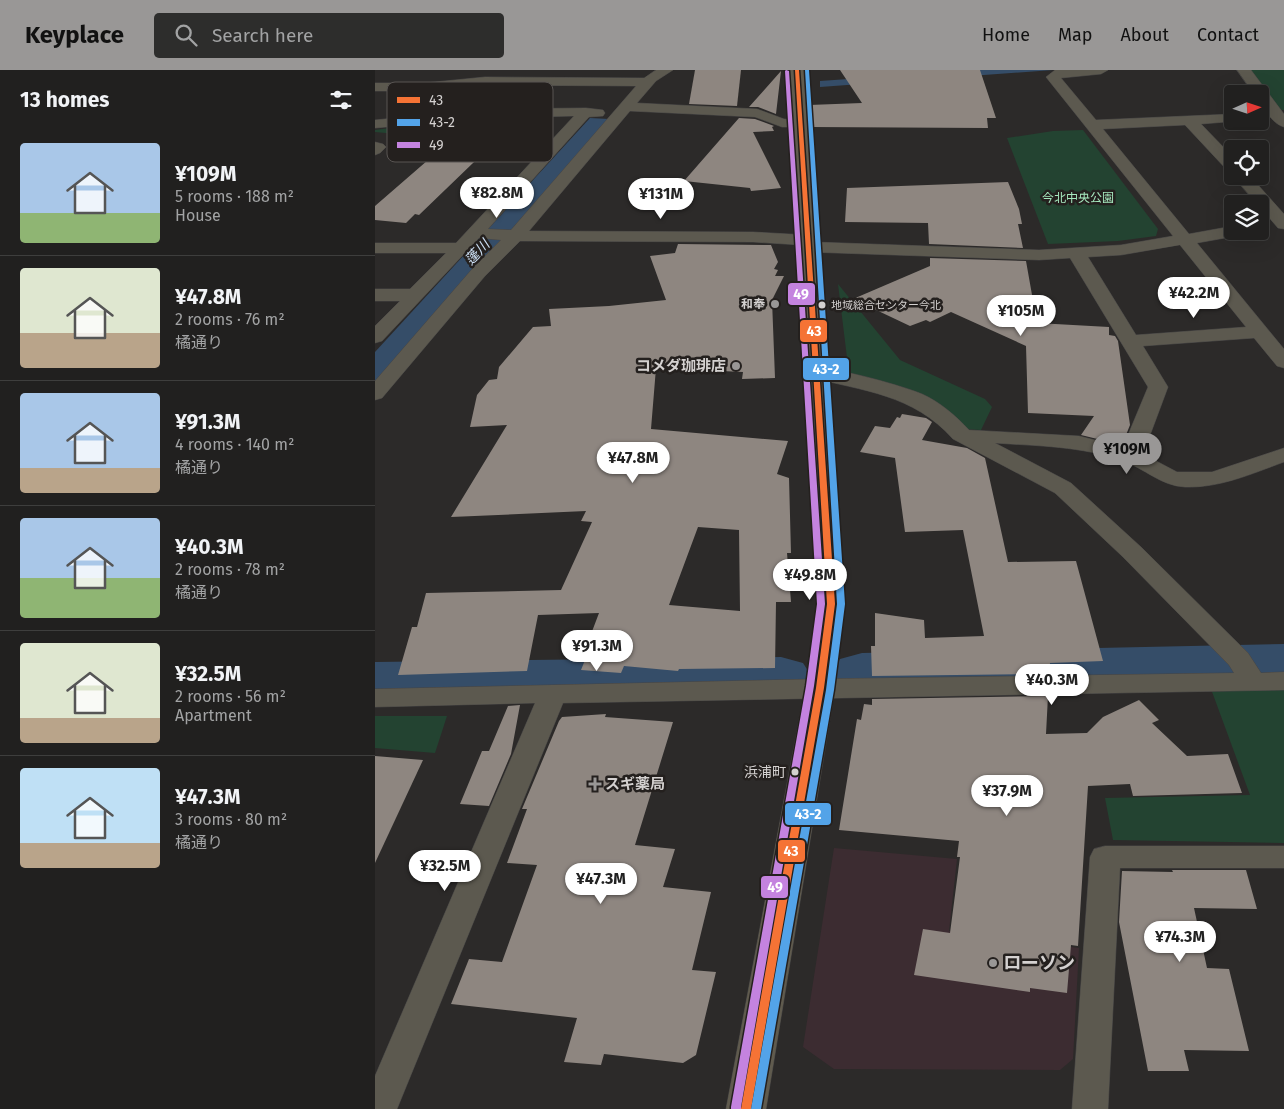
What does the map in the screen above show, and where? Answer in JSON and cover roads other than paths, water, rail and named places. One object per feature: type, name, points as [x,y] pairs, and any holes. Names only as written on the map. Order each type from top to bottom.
[{"type":"street","points":[[375,394],[479,272],[623,110],[643,82],[666,70]]},
{"type":"street","points":[[1101,70],[1059,73],[1053,77],[1284,362]]},
{"type":"street","points":[[1244,70],[1282,118]]},
{"type":"street","points":[[746,1109],[820,688],[831,604],[797,80]]},
{"type":"street","points":[[485,82],[643,82]]},
{"type":"street","points":[[553,110],[586,112],[623,110],[757,112],[782,122],[800,124]]},
{"type":"street","points":[[553,150],[586,112]]},
{"type":"street","points":[[1269,117],[1282,118]]},
{"type":"street","points":[[1093,125],[1224,119]]},
{"type":"street","points":[[1190,121],[1224,157]]},
{"type":"street","points":[[375,338],[461,248],[479,234],[542,162]]},
{"type":"street","points":[[1248,185],[1280,224]]},
{"type":"street","points":[[479,234],[512,236],[716,236],[808,243],[1039,255],[1121,250],[1224,233]]},
{"type":"street","points":[[375,248],[461,248]]},
{"type":"street","points":[[1076,253],[1132,341],[1158,387],[1131,456]]},
{"type":"street","points":[[375,295],[416,295]]},
{"type":"street","points":[[1132,341],[1258,332]]},
{"type":"street","points":[[816,373],[853,380],[916,399],[950,422],[961,434],[1063,488],[1132,552],[1247,672]]},
{"type":"street","points":[[961,434],[1079,443],[1131,456],[1170,477],[1183,480],[1214,479],[1284,456]]},
{"type":"street","points":[[375,698],[820,688],[1247,672],[1284,681]]},
{"type":"street","points":[[379,1109],[553,694]]},
{"type":"street","points":[[1090,1109],[1105,856],[1284,857]]},
{"type":"water","points":[[976,70],[1053,70],[820,87],[820,81]]},
{"type":"water","name":"蓬川","points":[[590,118],[609,119],[375,384],[375,352],[550,162],[553,162],[553,158]]},
{"type":"waterway","points":[[862,673],[1284,664]]},
{"type":"waterway","points":[[375,682],[781,677]]},
{"type":"place","name":"和奉","points":[[775,304]]},
{"type":"place","name":"地域総合センター今北","points":[[822,305]]},
{"type":"place","name":"コメダ珈琲店","points":[[736,366]]},
{"type":"place","name":"浜浦町","points":[[795,772]]},
{"type":"place","name":"スギ薬局","points":[[595,784]]},
{"type":"place","name":"ローソン","points":[[993,963]]},
{"type":"park label","name":"今北中央公園","points":[[1078,198]]}]
